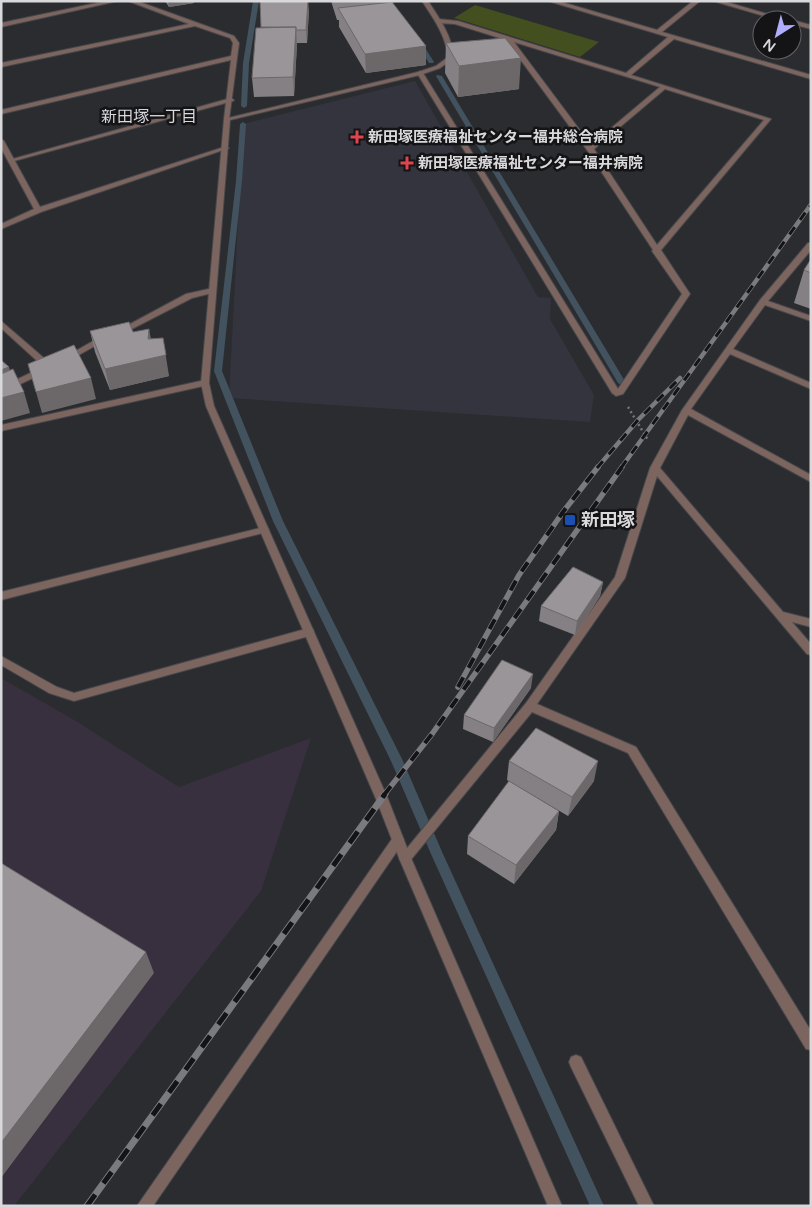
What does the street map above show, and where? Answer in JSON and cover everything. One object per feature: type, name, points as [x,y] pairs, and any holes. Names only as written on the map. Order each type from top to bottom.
[{"type":"street","points":[[1,25],[115,1]]},
{"type":"street","points":[[131,1],[232,37],[236,43],[231,100],[227,119],[205,382],[210,406],[382,799],[398,840],[409,854],[555,1206]]},
{"type":"street","points":[[227,119],[438,67],[451,58],[451,50],[438,21],[425,1]]},
{"type":"street","points":[[551,1],[811,77]]},
{"type":"street","points":[[657,33],[697,1]]},
{"type":"street","points":[[716,1],[752,11]]},
{"type":"street","points":[[438,21],[456,22],[768,119],[656,251]]},
{"type":"street","points":[[1,65],[196,24]]},
{"type":"street","points":[[627,75],[672,37]]},
{"type":"street","points":[[420,72],[616,393],[620,392],[686,294],[590,149],[509,39]]},
{"type":"street","points":[[1,112],[235,56]]},
{"type":"street","points":[[590,149],[664,87]]},
{"type":"street","points":[[12,160],[231,100]]},
{"type":"street","points":[[1,141],[38,210]]},
{"type":"street","points":[[1,227],[38,210],[226,148]]},
{"type":"street","points":[[409,854],[530,706],[620,578],[642,513],[654,468],[686,410],[763,302],[811,245]]},
{"type":"street","points":[[1,390],[189,296],[213,290]]},
{"type":"street","points":[[763,302],[811,319]]},
{"type":"street","points":[[1,323],[49,367]]},
{"type":"street","points":[[728,350],[811,386]]},
{"type":"street","points":[[1,428],[205,382]]},
{"type":"street","points":[[686,410],[811,479]]},
{"type":"street","points":[[654,468],[811,651]]},
{"type":"street","points":[[1,596],[264,530]]},
{"type":"street","points":[[781,614],[811,623]]},
{"type":"street","points":[[1,660],[53,690],[74,697],[309,632]]},
{"type":"street","points":[[530,706],[632,750],[811,1044]]},
{"type":"street","points":[[144,1206],[398,840]]},
{"type":"street","points":[[576,1062],[647,1206]]},
{"type":"path","points":[[620,392],[657,454],[654,468]]},
{"type":"shaded area","points":[[415,81],[538,297],[551,298],[550,319],[594,395],[590,422],[229,398],[243,124]]},
{"type":"shaded area","points":[[1,678],[76,721],[179,787],[311,738],[261,891],[14,1206],[1,1206]]},
{"type":"green space","points":[[475,5],[599,42],[580,57],[454,18]]},
{"type":"building","points":[[260,1],[308,1],[306,30],[296,30],[296,27],[261,27]]},
{"type":"building","points":[[392,2],[426,46],[365,54],[338,8]]},
{"type":"building","points":[[296,27],[293,77],[252,78],[256,28]]},
{"type":"building","points":[[505,38],[521,58],[459,66],[446,43]]},
{"type":"building","points":[[811,259],[811,273],[804,270]]},
{"type":"building","points":[[129,322],[133,332],[149,329],[148,339],[163,338],[166,355],[105,369],[90,331]]},
{"type":"building","points":[[74,345],[91,378],[36,392],[28,364]]},
{"type":"building","points":[[1,360],[9,367],[1,370]]},
{"type":"building","points":[[13,369],[24,392],[1,398],[1,374]]},
{"type":"building","points":[[573,567],[603,582],[577,621],[541,606]]},
{"type":"building","points":[[502,660],[533,674],[494,728],[464,715]]},
{"type":"building","points":[[536,728],[598,761],[572,797],[509,761]]},
{"type":"building","points":[[509,781],[559,811],[516,865],[468,836]]},
{"type":"building","points":[[1,863],[146,952],[1,1143]]},
{"type":"waterway","points":[[244,106],[246,63],[256,1]]},
{"type":"waterway","points":[[420,44],[431,62]]},
{"type":"waterway","points":[[439,76],[622,383]]},
{"type":"waterway","points":[[243,124],[239,181],[218,371],[278,521],[397,761],[437,854],[597,1206]]},
{"type":"railway","points":[[621,468],[810,206]]},
{"type":"railway","points":[[597,468],[638,420],[680,378]]},
{"type":"railway","points":[[458,687],[519,575],[563,512],[598,467]]},
{"type":"railway","points":[[384,795],[432,734],[622,467]]},
{"type":"railway","points":[[87,1206],[385,794]]},
{"type":"place","name":"新田塚医療福祉センター福井総合病院","points":[[357,137]]},
{"type":"place","name":"新田塚医療福祉センター福井病院","points":[[407,163]]},
{"type":"place","name":"新田塚","points":[[570,520]]},
{"type":"district","name":"新田塚一丁目","points":[[149,117]]}]
